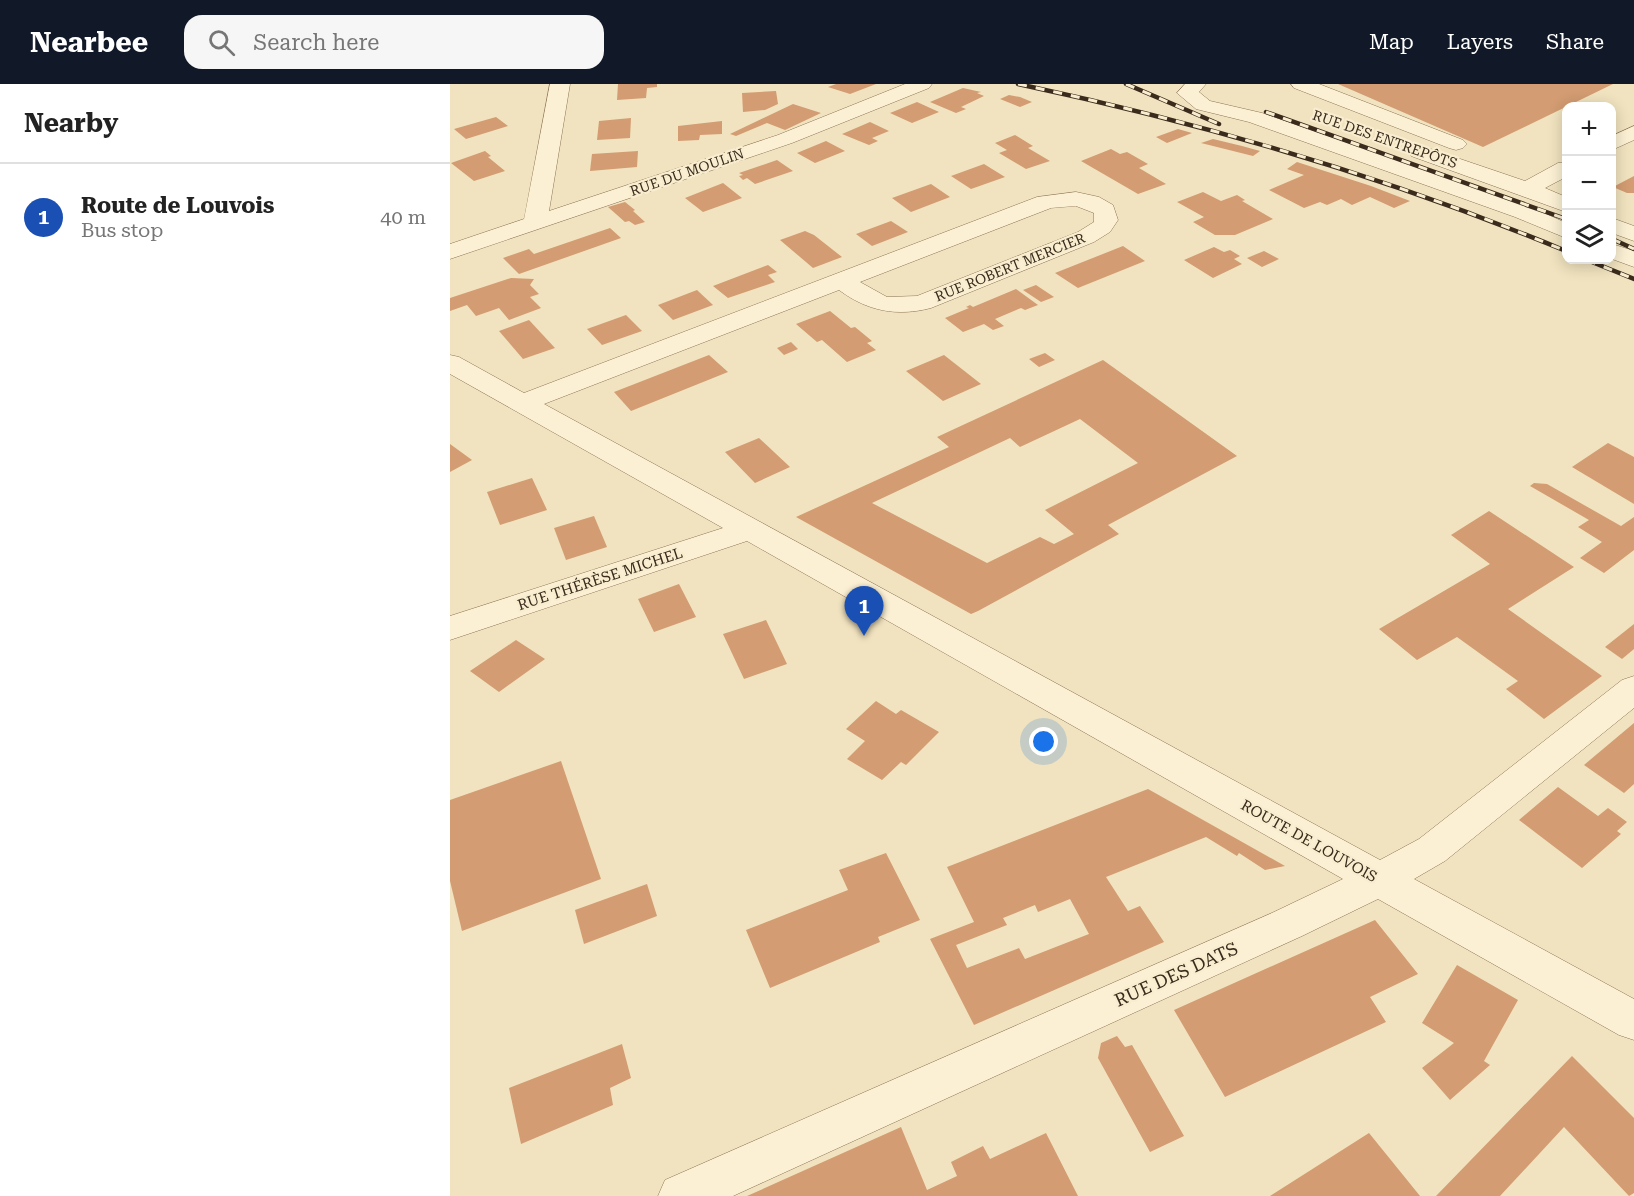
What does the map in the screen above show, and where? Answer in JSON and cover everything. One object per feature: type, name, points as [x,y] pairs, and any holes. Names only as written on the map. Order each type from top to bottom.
[{"type":"street","points":[[534,224],[560,84]]},
{"type":"street","name":"RUE DU MOULIN","points":[[450,252],[785,139],[921,84]]},
{"type":"street","points":[[1273,102],[1198,84],[1187,93],[1203,105],[1256,117],[1523,212],[1562,229]]},
{"type":"street","points":[[1301,84],[1557,173]]},
{"type":"street","points":[[1616,141],[1634,132]]},
{"type":"street","name":"RUE DES ENTREPÔTS","points":[[1395,143],[1527,189],[1562,204]]},
{"type":"street","points":[[1527,189],[1557,173]]},
{"type":"street","name":"RUE ROBERT MERCIER","points":[[522,403],[841,279],[1045,202],[1077,198],[1091,201],[1105,210],[1107,220],[1102,228],[1086,237],[922,303],[899,306],[882,305],[867,300],[841,279]]},
{"type":"street","points":[[1616,227],[1634,234]]},
{"type":"street","points":[[1616,252],[1634,260]]},
{"type":"street","name":"ROUTE DE LOUVOIS","points":[[450,363],[1634,1021]]},
{"type":"street","name":"RUE THÉRÈSE MICHEL","points":[[450,628],[749,530]]},
{"type":"street","name":"RUE DES DATS","points":[[681,1196],[1288,924],[1379,880],[1432,850],[1634,689]]},
{"type":"building","points":[[618,84],[657,84],[657,87],[647,88],[646,98],[617,100]]},
{"type":"building","points":[[836,84],[876,84],[850,94],[828,87]]},
{"type":"building","points":[[1338,84],[1613,84],[1576,102],[1562,102],[1562,109],[1483,147]]},
{"type":"building","points":[[963,88],[981,92],[977,93],[984,96],[961,107],[966,109],[956,113],[930,102]]},
{"type":"building","points":[[776,91],[778,104],[765,110],[743,112],[742,93]]},
{"type":"building","points":[[1009,95],[1032,102],[1020,107],[1000,99]]},
{"type":"building","points":[[917,102],[939,112],[912,123],[890,113]]},
{"type":"building","points":[[793,104],[821,113],[785,130],[767,123],[736,136],[730,134]]},
{"type":"building","points":[[496,117],[508,126],[466,139],[454,129]]},
{"type":"building","points":[[631,118],[630,138],[597,140],[599,121]]},
{"type":"building","points":[[722,121],[722,134],[700,135],[699,140],[678,141],[678,126]]},
{"type":"building","points":[[870,122],[889,131],[872,138],[878,141],[869,145],[842,134]]},
{"type":"building","points":[[1178,129],[1192,133],[1167,143],[1156,137]]},
{"type":"building","points":[[1015,135],[1033,146],[1028,148],[1050,161],[1026,169],[999,153],[1007,150],[995,143]]},
{"type":"building","points":[[1213,139],[1260,151],[1253,156],[1201,143]]},
{"type":"building","points":[[826,141],[845,151],[815,163],[797,153]]},
{"type":"building","points":[[1111,149],[1120,154],[1127,152],[1148,164],[1139,168],[1166,184],[1138,194],[1081,161]]},
{"type":"building","points":[[485,151],[491,156],[488,157],[505,171],[474,181],[451,163]]},
{"type":"building","points":[[638,151],[637,167],[590,171],[592,154]]},
{"type":"building","points":[[777,160],[793,171],[755,184],[739,176],[743,175],[739,173]]},
{"type":"building","points":[[1297,162],[1410,201],[1394,208],[1370,197],[1352,205],[1341,199],[1327,205],[1320,202],[1304,208],[1269,190],[1304,175],[1287,169]]},
{"type":"building","points":[[984,164],[1005,177],[971,189],[951,176]]},
{"type":"building","points":[[1634,176],[1634,193],[1627,193],[1616,188],[1616,185]]},
{"type":"building","points":[[723,183],[742,198],[703,212],[685,198]]},
{"type":"building","points":[[931,184],[950,197],[911,212],[892,198]]},
{"type":"building","points":[[1203,192],[1221,201],[1237,195],[1245,200],[1242,201],[1273,219],[1235,235],[1215,235],[1193,222],[1204,217],[1177,202]]},
{"type":"building","points":[[625,202],[645,222],[635,225],[629,221],[625,222],[608,207]]},
{"type":"building","points":[[891,221],[908,232],[872,246],[856,234]]},
{"type":"building","points":[[610,228],[621,238],[519,274],[503,258],[529,249],[534,254]]},
{"type":"building","points":[[805,231],[814,235],[842,257],[813,268],[780,240]]},
{"type":"building","points":[[1123,246],[1145,261],[1078,288],[1055,273]]},
{"type":"building","points":[[1214,247],[1224,252],[1230,250],[1240,256],[1234,259],[1242,264],[1213,278],[1184,260]]},
{"type":"building","points":[[1264,251],[1279,259],[1262,267],[1247,258]]},
{"type":"building","points":[[768,265],[777,272],[768,275],[775,282],[728,298],[713,286]]},
{"type":"building","points":[[511,278],[534,279],[530,285],[539,294],[530,297],[541,308],[509,320],[499,308],[476,316],[467,305],[450,311],[450,298]]},
{"type":"building","points":[[1036,285],[1054,297],[1041,302],[1023,290]]},
{"type":"building","points":[[1016,289],[1038,305],[1025,310],[1021,308],[995,319],[1004,326],[993,330],[984,324],[963,332],[945,318],[969,308],[966,307],[970,305],[973,307]]},
{"type":"building","points":[[697,290],[713,305],[673,320],[658,305]]},
{"type":"building","points":[[830,311],[872,341],[867,343],[876,350],[847,362],[822,340],[817,342],[796,324]]},
{"type":"building","points":[[626,315],[642,331],[602,345],[587,329]]},
{"type":"building","points":[[529,320],[555,348],[523,359],[499,331]]},
{"type":"building","points":[[791,342],[798,349],[784,355],[777,348]]},
{"type":"building","points":[[1045,353],[1055,360],[1039,367],[1029,359]]},
{"type":"building","points":[[709,355],[728,372],[631,411],[614,392]]},
{"type":"building","points":[[944,355],[981,384],[943,401],[906,371]]},
{"type":"building","points":[[1103,360],[1237,456],[1108,525],[1119,534],[971,614],[796,517],[949,447],[937,437]],"holes":[[[1080,419],[1138,463],[1045,510],[1074,534],[1054,544],[1040,537],[987,563],[872,503],[1010,438],[1020,447]]]},
{"type":"building","points":[[759,438],[790,467],[755,483],[725,452]]},
{"type":"building","points":[[1608,443],[1634,457],[1634,504],[1572,467]]},
{"type":"building","points":[[450,444],[472,460],[450,472]]},
{"type":"building","points":[[532,478],[547,510],[500,525],[487,492]]},
{"type":"building","points":[[1534,483],[1547,484],[1621,526],[1634,517],[1634,550],[1604,573],[1580,558],[1602,542],[1578,527],[1589,520],[1530,486]]},
{"type":"building","points":[[1489,511],[1574,567],[1508,609],[1602,676],[1544,719],[1506,689],[1518,681],[1457,637],[1417,660],[1379,629],[1490,564],[1451,535]]},
{"type":"building","points":[[594,516],[607,547],[566,560],[554,528]]},
{"type":"building","points":[[679,584],[696,617],[654,632],[638,599]]},
{"type":"building","points":[[766,620],[787,664],[744,679],[723,634]]},
{"type":"building","points":[[1634,624],[1634,649],[1622,659],[1605,647]]},
{"type":"building","points":[[516,640],[545,659],[499,692],[470,671]]},
{"type":"building","points":[[876,701],[896,714],[901,710],[939,732],[906,765],[901,762],[882,780],[847,759],[865,741],[846,729]]},
{"type":"building","points":[[1634,723],[1634,784],[1624,793],[1584,765]]},
{"type":"building","points":[[561,761],[601,879],[462,931],[450,881],[450,800]]},
{"type":"building","points":[[1558,787],[1598,816],[1608,808],[1627,822],[1617,831],[1621,834],[1582,868],[1519,820]]},
{"type":"building","points":[[1148,789],[1285,866],[1265,870],[1239,853],[1237,856],[1206,837],[1106,877],[1128,911],[1140,906],[1164,942],[974,1025],[930,939],[974,922],[947,867]],"holes":[[[1070,899],[1089,934],[1025,959],[1019,948],[967,968],[956,945],[1007,925],[1003,918],[1035,905],[1038,912]]]},
{"type":"building","points":[[886,853],[920,920],[878,937],[880,942],[770,988],[746,930],[848,890],[839,870]]},
{"type":"building","points":[[647,884],[657,916],[584,944],[575,910]]},
{"type":"building","points":[[1375,920],[1418,974],[1370,997],[1386,1022],[1225,1097],[1174,1010]]},
{"type":"building","points":[[1457,965],[1518,1000],[1484,1061],[1490,1065],[1450,1100],[1422,1068],[1454,1043],[1422,1023]]},
{"type":"building","points":[[1117,1036],[1125,1047],[1132,1045],[1184,1136],[1150,1152],[1098,1058],[1101,1043]]},
{"type":"building","points":[[622,1044],[631,1078],[610,1088],[613,1105],[521,1144],[509,1088]]},
{"type":"building","points":[[1572,1056],[1634,1118],[1634,1193],[1629,1196],[1564,1127],[1500,1196],[1436,1196]]},
{"type":"building","points":[[901,1127],[927,1190],[957,1176],[951,1162],[983,1146],[990,1159],[1046,1133],[1078,1196],[747,1196]]},
{"type":"building","points":[[1369,1133],[1420,1196],[1270,1196]]},
{"type":"railway","points":[[1018,84],[1159,117],[1296,155],[1432,199],[1562,249]]},
{"type":"railway","points":[[1126,84],[1219,124]]},
{"type":"railway","points":[[1266,112],[1562,218]]},
{"type":"railway","points":[[1616,241],[1634,249]]},
{"type":"railway","points":[[1597,264],[1634,279]]},
{"type":"place","name":"Route de Louvois","points":[[864,636]]}]
